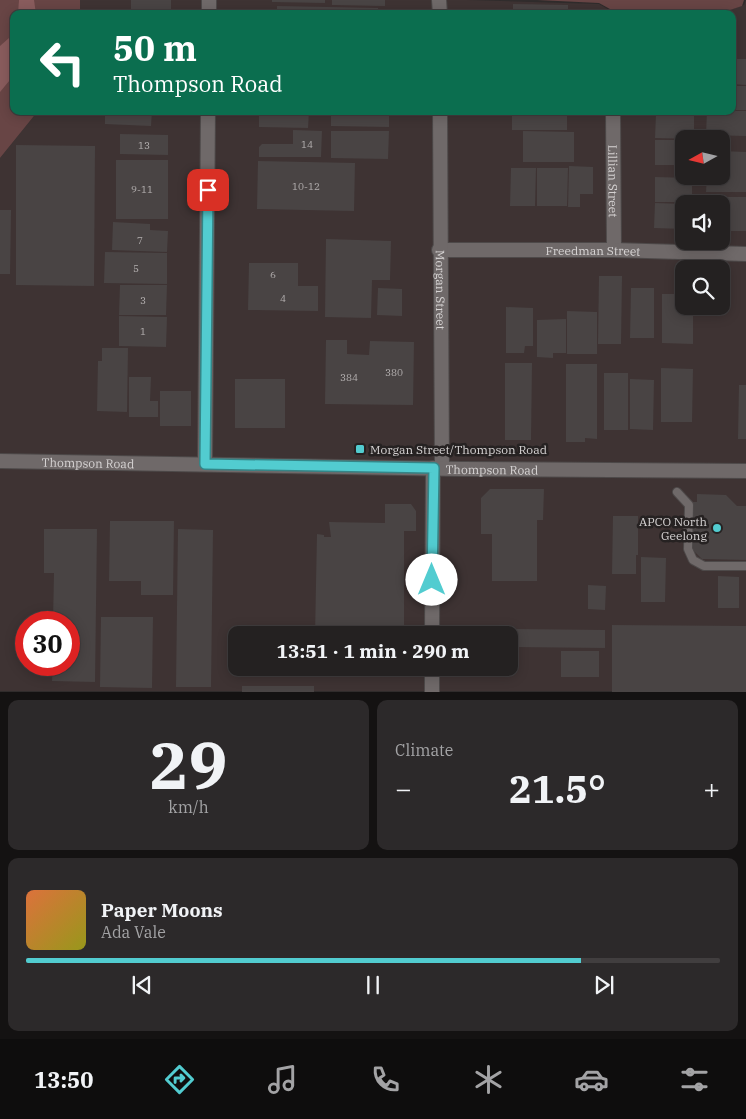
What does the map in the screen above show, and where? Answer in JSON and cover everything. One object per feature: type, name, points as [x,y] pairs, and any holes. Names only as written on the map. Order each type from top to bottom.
[{"type":"main road","points":[[205,464],[208,115]]},
{"type":"main road","name":"Morgan Street","points":[[432,626],[438,468],[440,115]]},
{"type":"main road","name":"Lillian Street","points":[[613,115],[614,250]]},
{"type":"main road","name":"Freedman Street","points":[[440,250],[614,250],[746,254]]},
{"type":"main road","name":"Thompson Road","points":[[0,461],[746,471]]},
{"type":"main road","points":[[432,676],[432,692]]},
{"type":"lane","points":[[677,492],[689,505],[688,549],[693,560],[704,566],[746,566]]},
{"type":"shaded area","points":[[0,0],[80,0],[80,10],[10,10],[10,115],[35,115],[0,158]]},
{"type":"shaded area","points":[[19,0],[34,0],[35,10],[18,10]]},
{"type":"shaded area","points":[[80,0],[467,0],[599,4],[609,10],[80,10]]},
{"type":"shaded area","points":[[537,0],[744,0],[742,6],[730,10],[612,10],[599,3]]},
{"type":"shaded area","points":[[746,0],[746,691],[0,691],[0,158],[35,115],[736,115],[736,10],[729,10],[744,5]]},
{"type":"shaded area","points":[[10,36],[10,80],[0,92],[0,46]]},
{"type":"building","points":[[131,0],[171,0],[171,10],[131,10]]},
{"type":"building","points":[[272,0],[325,0],[325,3],[272,2]]},
{"type":"building","points":[[332,0],[385,0],[385,6],[332,5]]},
{"type":"building","points":[[513,4],[568,5],[568,10],[513,10]]},
{"type":"building","points":[[277,6],[378,8],[378,10],[277,10]]},
{"type":"building","points":[[736,59],[746,59],[746,85],[736,84]]},
{"type":"building","points":[[736,86],[746,86],[746,110],[736,110]]},
{"type":"building","points":[[736,111],[746,111],[746,136],[730,136],[730,130],[706,130],[707,115],[736,115]]},
{"type":"building","points":[[105,115],[152,115],[151,126],[105,124]]},
{"type":"building","points":[[259,115],[309,115],[308,128],[259,127]]},
{"type":"building","points":[[331,115],[389,115],[389,127],[331,126]]},
{"type":"building","points":[[512,115],[567,115],[567,130],[512,130]]},
{"type":"building","points":[[656,115],[694,115],[694,130],[675,130],[675,139],[655,138]]},
{"type":"building","points":[[293,130],[322,131],[321,157],[259,157],[259,147],[262,144],[293,144]]},
{"type":"building","points":[[331,131],[389,131],[388,159],[331,158]]},
{"type":"building","points":[[523,131],[574,132],[574,162],[523,162]]},
{"type":"building","points":[[120,134],[168,135],[168,155],[120,154]]},
{"type":"building","points":[[655,140],[675,140],[675,165],[655,165]]},
{"type":"building","points":[[16,145],[95,146],[94,286],[16,285]]},
{"type":"building","points":[[730,151],[746,152],[746,192],[706,192],[706,185],[730,185]]},
{"type":"building","points":[[116,160],[168,160],[168,219],[116,219]]},
{"type":"building","points":[[258,161],[355,163],[354,211],[257,209]]},
{"type":"building","points":[[569,166],[593,167],[593,194],[580,194],[580,207],[568,207]]},
{"type":"building","points":[[511,168],[536,168],[535,206],[510,206]]},
{"type":"building","points":[[537,168],[568,168],[567,206],[537,206]]},
{"type":"building","points":[[655,177],[675,178],[675,185],[692,185],[692,195],[675,195],[675,202],[655,202]]},
{"type":"building","points":[[730,197],[746,197],[746,231],[730,231]]},
{"type":"building","points":[[655,203],[675,204],[675,229],[654,228]]},
{"type":"building","points":[[0,210],[11,210],[10,274],[0,274]]},
{"type":"building","points":[[113,222],[150,224],[150,230],[168,231],[167,252],[112,250]]},
{"type":"building","points":[[326,239],[391,241],[390,280],[372,280],[371,318],[325,317]]},
{"type":"building","points":[[105,252],[167,253],[167,284],[104,283]]},
{"type":"building","points":[[249,263],[298,263],[298,286],[318,286],[318,311],[248,310]]},
{"type":"building","points":[[599,276],[622,276],[621,344],[598,344]]},
{"type":"building","points":[[120,285],[167,285],[166,315],[119,315]]},
{"type":"building","points":[[378,288],[402,289],[402,316],[377,315]]},
{"type":"building","points":[[631,288],[654,288],[654,338],[630,338]]},
{"type":"building","points":[[662,294],[675,294],[675,315],[693,315],[693,344],[662,343]]},
{"type":"building","points":[[506,307],[533,308],[533,346],[525,346],[524,353],[506,353]]},
{"type":"building","points":[[567,311],[597,312],[597,354],[567,354]]},
{"type":"building","points":[[119,316],[167,317],[166,347],[119,346]]},
{"type":"building","points":[[566,319],[566,353],[553,353],[553,358],[537,357],[537,320]]},
{"type":"building","points":[[326,340],[347,340],[347,354],[369,355],[370,341],[414,342],[413,405],[325,404]]},
{"type":"building","points":[[102,348],[128,348],[127,412],[97,411],[98,361],[102,361]]},
{"type":"building","points":[[505,363],[532,363],[531,440],[505,440]]},
{"type":"building","points":[[566,364],[597,364],[597,439],[585,438],[585,442],[566,442]]},
{"type":"building","points":[[661,368],[693,369],[692,422],[661,422]]},
{"type":"building","points":[[604,373],[628,373],[628,430],[604,430]]},
{"type":"building","points":[[129,377],[151,377],[150,401],[158,401],[158,417],[129,417]]},
{"type":"building","points":[[235,379],[285,379],[285,428],[235,428]]},
{"type":"building","points":[[630,379],[654,380],[653,430],[630,429]]},
{"type":"building","points":[[739,385],[746,385],[746,439],[738,439]]},
{"type":"building","points":[[160,391],[191,391],[191,426],[160,426]]},
{"type":"building","points":[[490,489],[544,489],[543,520],[537,520],[537,581],[492,581],[492,534],[481,534],[481,498]]},
{"type":"building","name":"APCO North Geelong","points":[[697,494],[726,495],[737,506],[746,506],[746,560],[702,559],[692,549],[693,502],[697,502]]},
{"type":"building","points":[[385,504],[411,504],[416,511],[416,531],[404,531],[404,626],[315,626],[317,534],[331,537],[329,522],[385,523]]},
{"type":"building","points":[[613,516],[638,516],[636,574],[612,574]]},
{"type":"building","points":[[110,521],[174,521],[173,595],[141,595],[141,581],[109,581]]},
{"type":"building","points":[[44,529],[97,529],[95,682],[52,681],[52,676],[80,676],[80,611],[53,611],[54,573],[44,573]]},
{"type":"building","points":[[178,529],[213,530],[211,687],[176,687]]},
{"type":"building","points":[[641,557],[666,558],[665,602],[641,602]]},
{"type":"building","points":[[718,576],[739,577],[739,608],[718,608]]},
{"type":"building","points":[[588,585],[606,586],[605,610],[588,609]]},
{"type":"building","points":[[101,617],[153,617],[152,688],[100,687]]},
{"type":"building","points":[[612,625],[746,626],[746,692],[612,692]]},
{"type":"building","points":[[518,629],[605,630],[605,648],[518,647]]},
{"type":"building","points":[[561,651],[599,651],[599,677],[561,677]]},
{"type":"building","points":[[242,686],[314,686],[314,692],[242,692]]},
{"type":"place","name":"Morgan Street/Thompson Road","points":[[360,449]]},
{"type":"place","name":"APCO North Geelong","points":[[717,528]]},
{"type":"route","points":[[208,190],[205,464],[434,468],[432,580]]}]
